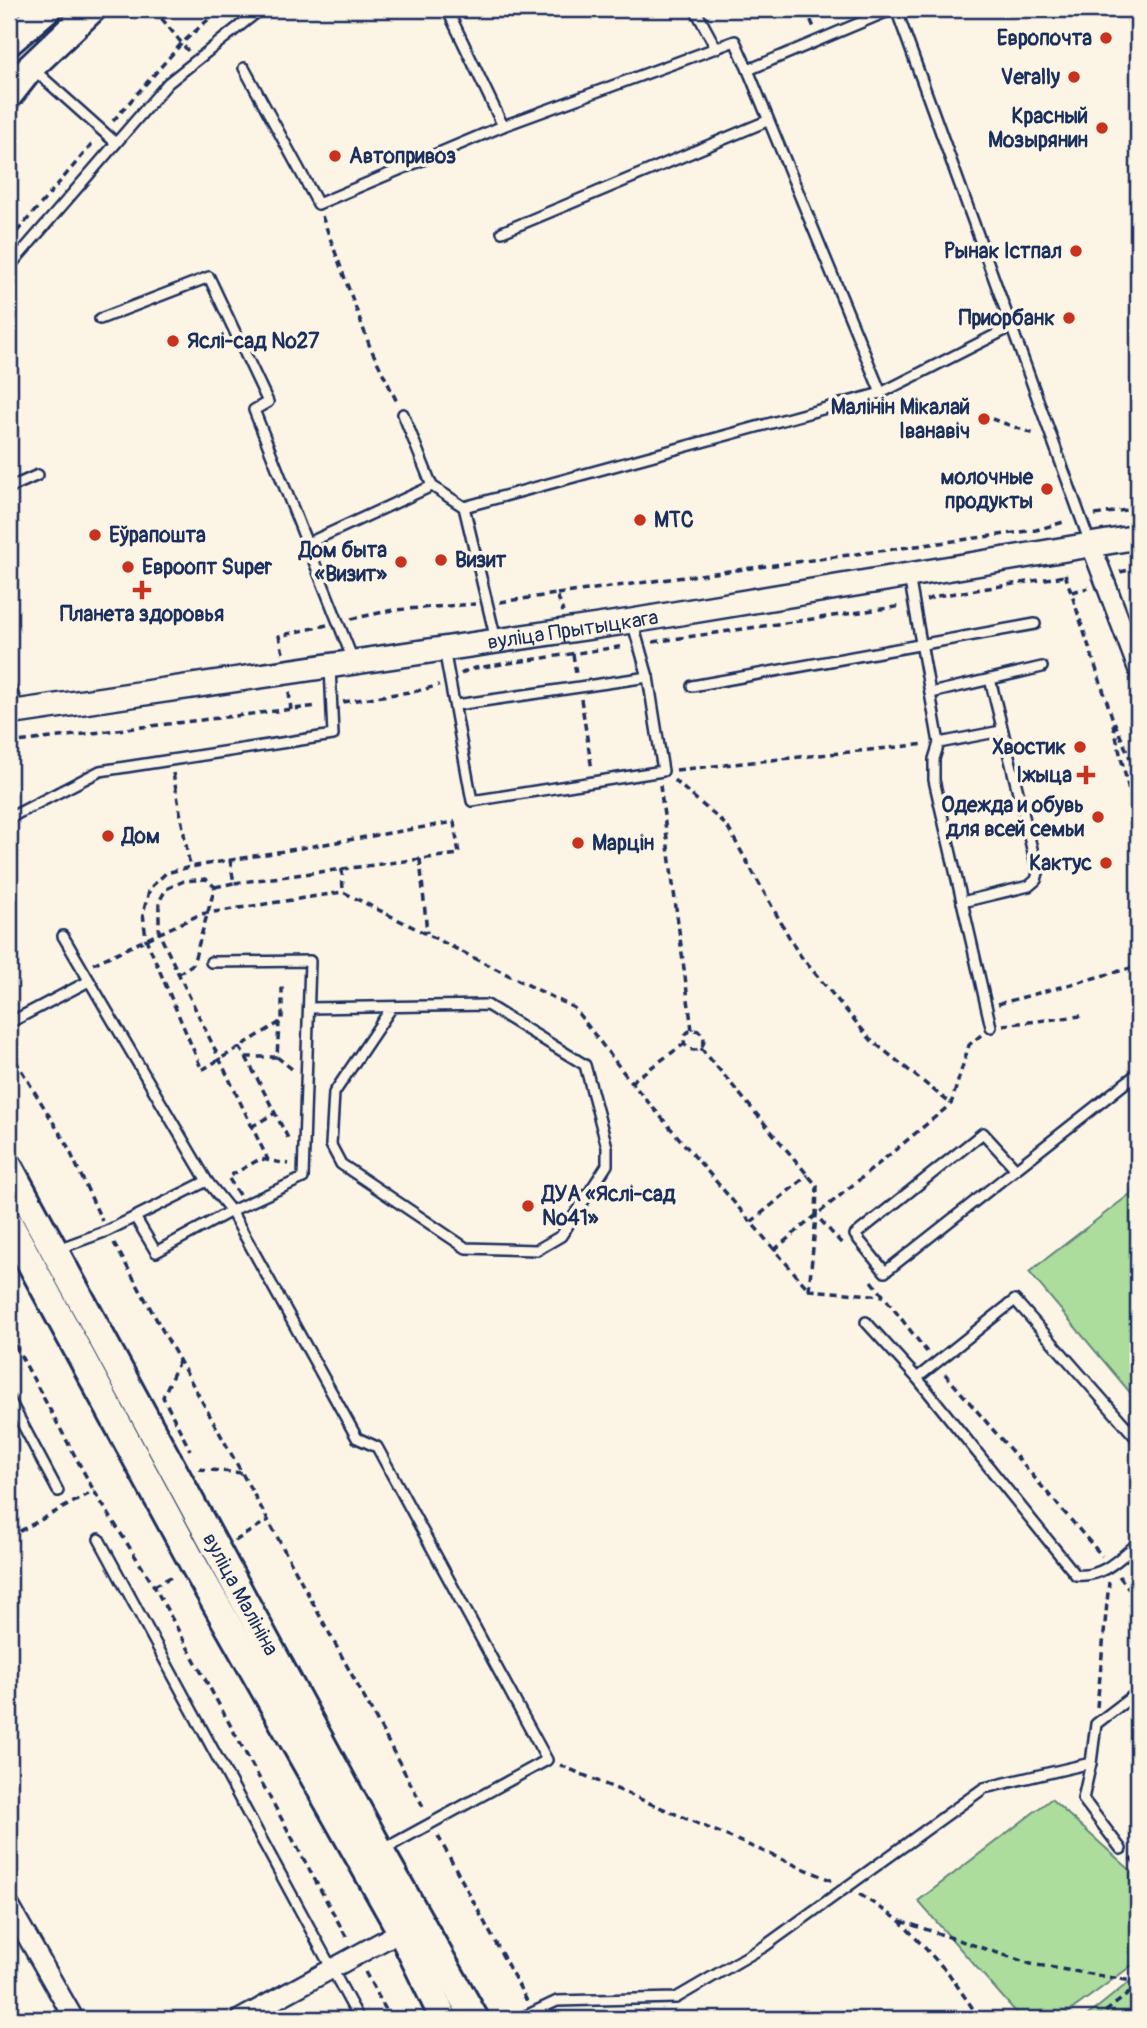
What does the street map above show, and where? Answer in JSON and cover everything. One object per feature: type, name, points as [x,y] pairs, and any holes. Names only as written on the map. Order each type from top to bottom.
[{"type":"main road","points":[[9,42],[47,9]]},
{"type":"main road","points":[[9,95],[31,67],[92,9]]},
{"type":"main road","name":"вуліца Малініна","points":[[9,1167],[380,1851],[475,2019]]},
{"type":"main road","name":"вуліца Малініна","points":[[9,1223],[194,1565],[401,1931],[444,2019]]},
{"type":"street","name":"вуліца Прытыцкага","points":[[14,713],[632,621],[1138,537]]},
{"type":"street","points":[[1091,545],[1138,667]]},
{"type":"street","points":[[9,1905],[74,2019]]},
{"type":"street","points":[[240,2019],[401,1931]]},
{"type":"lane","points":[[9,267],[168,83],[261,9]]},
{"type":"lane","points":[[447,9],[503,126]]},
{"type":"lane","points":[[695,9],[716,48]]},
{"type":"lane","points":[[748,70],[894,9],[1091,545]]},
{"type":"lane","points":[[244,68],[318,204],[503,126],[735,41],[881,393]]},
{"type":"lane","points":[[31,67],[116,143]]},
{"type":"lane","points":[[502,232],[767,121]]},
{"type":"lane","points":[[100,319],[209,277],[268,402],[254,410],[354,661]]},
{"type":"lane","points":[[464,508],[881,393],[1010,327]]},
{"type":"lane","points":[[403,414],[432,486],[464,508],[496,640]]},
{"type":"lane","points":[[9,488],[38,475]]},
{"type":"lane","points":[[308,543],[432,486]]},
{"type":"lane","points":[[909,576],[939,743],[934,759],[934,780],[991,1027]]},
{"type":"lane","points":[[444,648],[472,801],[661,772],[648,677],[632,621]]},
{"type":"lane","points":[[692,687],[1035,624]]},
{"type":"lane","points":[[9,818],[100,771],[333,735],[329,665]]},
{"type":"lane","points":[[931,693],[1042,667]]},
{"type":"lane","points":[[456,705],[648,677]]},
{"type":"lane","points":[[962,902],[1029,886],[1036,880],[1038,873],[990,679]]},
{"type":"lane","points":[[9,685],[14,713]]},
{"type":"lane","points":[[939,743],[1002,731]]},
{"type":"lane","points":[[63,936],[207,1181],[231,1212],[357,1438],[377,1447],[547,1760],[380,1851]]},
{"type":"lane","points":[[135,1217],[156,1252],[303,1178],[310,961],[211,962]]},
{"type":"lane","points":[[9,1023],[89,981]]},
{"type":"lane","points":[[309,1008],[487,1005],[584,1065],[607,1147],[607,1165],[561,1236],[537,1250],[466,1248],[341,1164],[331,1145],[334,1093],[392,1007]]},
{"type":"lane","points":[[1016,1169],[983,1133],[855,1235],[885,1272],[1016,1169],[1138,1073]]},
{"type":"lane","points":[[54,1251],[107,1231],[207,1181]]},
{"type":"lane","points":[[917,1378],[1015,1300],[1138,1440]]},
{"type":"lane","points":[[866,1322],[917,1378],[1076,1575],[1089,1577],[1111,1566],[1138,1543]]},
{"type":"lane","points":[[9,1399],[13,1419],[58,1491]]},
{"type":"lane","points":[[99,1539],[359,2019]]},
{"type":"lane","points":[[1121,1849],[1083,1799],[1096,1724],[1138,1692]]},
{"type":"lane","points":[[519,2019],[557,2001],[676,1998],[765,1946],[984,1788],[1091,1763]]},
{"type":"path","points":[[154,9],[196,60]]},
{"type":"path","points":[[806,9],[819,41]]},
{"type":"path","points":[[1123,9],[1138,41]]},
{"type":"path","points":[[318,204],[370,347],[403,414]]},
{"type":"path","points":[[992,419],[1052,440]]},
{"type":"path","points":[[557,594],[1036,530],[1081,517],[1138,508]]},
{"type":"path","points":[[1052,524],[1065,576],[1112,717],[1138,828]]},
{"type":"path","points":[[9,743],[422,690],[451,681],[469,669],[915,604],[937,596],[1065,576]]},
{"type":"path","points":[[573,653],[594,783]]},
{"type":"path","points":[[1112,717],[1138,776]]},
{"type":"path","points":[[661,772],[939,743]]},
{"type":"path","points":[[170,761],[190,867]]},
{"type":"path","points":[[661,772],[692,1030]]},
{"type":"path","points":[[661,772],[727,826],[798,953],[871,1040],[951,1104]]},
{"type":"path","points":[[215,887],[459,854],[454,822],[190,867],[166,873],[150,888],[143,913],[146,939],[202,1070],[282,1021],[282,987]]},
{"type":"path","points":[[419,859],[427,933]]},
{"type":"path","points":[[230,860],[234,883]]},
{"type":"path","points":[[342,869],[343,891]]},
{"type":"path","points":[[215,887],[206,879],[184,881],[166,889],[159,902],[159,933],[268,1160]]},
{"type":"path","points":[[178,974],[192,964],[215,887]]},
{"type":"path","points":[[82,969],[207,913],[343,891],[574,1008],[631,1082],[809,1290],[884,1296]]},
{"type":"path","points":[[986,1007],[1138,966]]},
{"type":"path","points":[[991,1027],[1081,1017]]},
{"type":"path","points":[[277,1057],[279,1023]]},
{"type":"path","points":[[631,1082],[684,1044],[685,1036],[692,1030],[699,1031],[703,1036],[701,1048]]},
{"type":"path","points":[[684,1044],[691,1050],[701,1048]]},
{"type":"path","points":[[774,1250],[951,1104],[969,1045]]},
{"type":"path","points":[[239,1047],[293,1148],[293,1134]]},
{"type":"path","points":[[701,1048],[817,1186],[809,1290]]},
{"type":"path","points":[[9,1050],[67,1145],[107,1231],[242,1473],[533,2012]]},
{"type":"path","points":[[246,1056],[277,1057],[292,1068],[292,1081]]},
{"type":"path","points":[[251,1126],[275,1114]]},
{"type":"path","points":[[286,1173],[293,1156]]},
{"type":"path","points":[[242,1199],[228,1177],[260,1159],[289,1164]]},
{"type":"path","points":[[751,1222],[808,1175]]},
{"type":"path","points":[[816,1215],[845,1248]]},
{"type":"path","points":[[869,1277],[934,1362],[1138,1600]]},
{"type":"path","points":[[9,1334],[94,1491],[154,1586],[391,2019]]},
{"type":"path","points":[[180,1361],[163,1397],[185,1437],[198,1469],[242,1473]]},
{"type":"path","points":[[9,1537],[94,1491]]},
{"type":"path","points":[[1096,1724],[1111,1566]]},
{"type":"path","points":[[547,1760],[849,1887],[899,1920],[949,1974],[979,2019]]},
{"type":"path","points":[[899,1920],[1031,1964],[1138,1984]]},
{"type":"path","points":[[1096,2019],[1138,1984]]},
{"type":"green space","points":[[1138,1188],[1138,1402],[1029,1272]]},
{"type":"green space","points":[[1051,1799],[1138,1877],[1138,1961],[1059,2019],[1022,2019],[918,1901]]},
{"type":"green space","points":[[1138,1975],[1138,2019],[1083,2019]]},
{"type":"place","name":"Европочта","points":[[1106,38]]},
{"type":"place","name":"Verally","points":[[1074,77]]},
{"type":"place","name":"Красный Мозырянин","points":[[1102,128]]},
{"type":"place","name":"Автопривоз","points":[[335,156]]},
{"type":"place","name":"Рынак Істпал","points":[[1076,251]]},
{"type":"place","name":"Приорбанк","points":[[1069,318]]},
{"type":"place","name":"Яслі-сад №27","points":[[173,341]]},
{"type":"place","name":"Малінін Мікалай Іванавіч","points":[[984,419]]},
{"type":"place","name":"молочные продукты","points":[[1047,489]]},
{"type":"place","name":"МТС","points":[[640,520]]},
{"type":"place","name":"Еўрапошта","points":[[95,535]]},
{"type":"place","name":"Визит","points":[[441,560]]},
{"type":"place","name":"Дом быта «Визит»","points":[[401,562]]},
{"type":"place","name":"Евроопт Super","points":[[128,567]]},
{"type":"place","name":"Планета здоровья","points":[[142,590]]},
{"type":"place","name":"Хвостик","points":[[1080,747]]},
{"type":"place","name":"Іжыца","points":[[1086,775]]},
{"type":"place","name":"Одежда и обувь для всей семьи","points":[[1098,817]]},
{"type":"place","name":"Дом","points":[[108,836]]},
{"type":"place","name":"Марцін","points":[[578,843]]},
{"type":"place","name":"Кактус","points":[[1106,863]]},
{"type":"place","name":"ДУА «Яслі-сад №41»","points":[[528,1206]]}]
